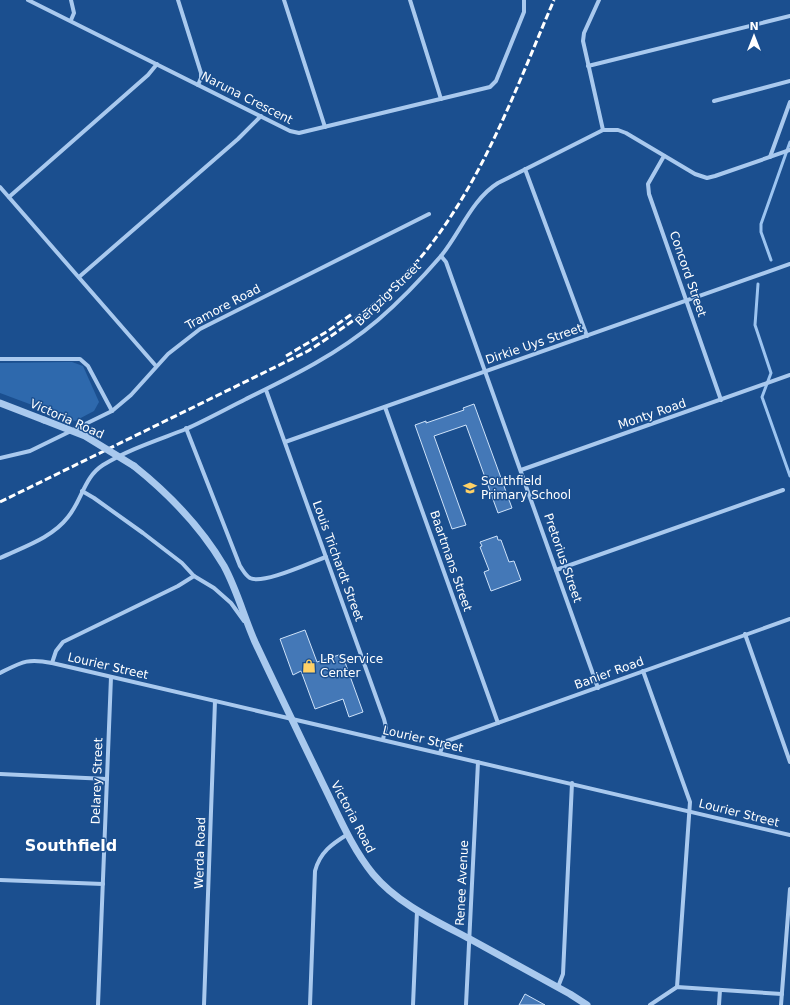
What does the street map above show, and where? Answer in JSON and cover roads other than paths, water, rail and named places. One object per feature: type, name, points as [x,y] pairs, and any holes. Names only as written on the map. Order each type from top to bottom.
[{"type":"street","name":"Naruna Crescent","points":[[28,0],[296,133],[487,89],[493,85],[524,12],[524,0]]},
{"type":"street","points":[[70,20],[74,13],[71,0]]},
{"type":"street","points":[[178,0],[201,73],[201,78],[198,84]]},
{"type":"street","points":[[284,0],[325,127]]},
{"type":"street","points":[[410,0],[441,100]]},
{"type":"street","points":[[599,0],[584,33],[583,48],[603,130],[611,129],[626,133],[695,174],[708,178],[724,174],[790,150]]},
{"type":"street","points":[[588,66],[790,16]]},
{"type":"street","points":[[9,197],[148,75],[157,64]]},
{"type":"street","points":[[714,101],[790,81]]},
{"type":"street","points":[[770,157],[790,102]]},
{"type":"street","points":[[79,277],[238,139],[261,116]]},
{"type":"street","name":"Bergzig Street","points":[[0,558],[46,536],[59,527],[73,511],[82,491],[93,473],[104,464],[159,438],[186,428],[266,390],[321,362],[355,339],[396,303],[441,256],[485,192],[498,183],[603,130]]},
{"type":"street","name":"Concord Street","points":[[664,156],[648,184],[649,194],[721,400]]},
{"type":"street","points":[[525,169],[587,336]]},
{"type":"street","points":[[0,187],[156,366]]},
{"type":"street","name":"Tramore Road","points":[[0,458],[30,451],[112,411],[131,395],[156,366],[180,343],[200,329],[429,214]]},
{"type":"street","name":"Pretorius Street","points":[[441,256],[446,262],[598,688]]},
{"type":"street","name":"Dirkie Uys Street","points":[[285,442],[790,264]]},
{"type":"street","points":[[0,359],[80,359],[88,366],[112,411]]},
{"type":"street","name":"Monty Road","points":[[521,470],[790,376]]},
{"type":"street","name":"Louis Trichardt Street","points":[[266,390],[386,725],[383,739]]},
{"type":"street","name":"Victoria Road","points":[[0,403],[85,436],[134,466],[171,498],[201,532],[224,566],[249,628],[291,719],[348,834],[359,855],[373,874],[387,889],[417,911],[587,1005]]},
{"type":"street","name":"Baartmans Street","points":[[384,407],[498,723]]},
{"type":"street","points":[[186,428],[240,566],[250,578],[256,580],[269,577],[326,557]]},
{"type":"street","points":[[556,570],[783,490]]},
{"type":"street","name":"Victoria Road","points":[[82,491],[94,498],[176,558],[194,576],[214,588],[231,603],[249,628]]},
{"type":"street","points":[[52,663],[56,651],[63,642],[178,586],[194,576]]},
{"type":"street","name":"Banier Road","points":[[440,753],[443,744],[447,742],[790,619]]},
{"type":"street","points":[[745,634],[790,762]]},
{"type":"street","name":"Lourier Street","points":[[0,673],[27,660],[52,663],[790,835]]},
{"type":"street","points":[[643,671],[688,795],[690,811],[677,987]]},
{"type":"street","name":"Delarey Street","points":[[98,1005],[111,677]]},
{"type":"street","name":"Werda Road","points":[[204,1005],[216,701]]},
{"type":"street","name":"Renee Avenue","points":[[466,1005],[478,762]]},
{"type":"street","points":[[0,774],[107,779]]},
{"type":"street","points":[[558,988],[562,974],[572,783]]},
{"type":"street","points":[[310,1005],[315,871],[317,863],[326,849],[348,834]]},
{"type":"street","points":[[0,880],[103,884]]},
{"type":"street","points":[[781,1005],[790,889]]},
{"type":"street","points":[[413,1005],[417,911]]},
{"type":"street","points":[[650,1005],[677,987],[782,994]]},
{"type":"street","points":[[719,1005],[720,990]]},
{"type":"waterway","points":[[771,260],[761,232],[761,224],[790,142]]},
{"type":"waterway","points":[[758,284],[755,325],[771,373],[762,397],[790,476]]},
{"type":"railway","points":[[0,502],[308,351],[349,324],[387,293],[417,262],[443,229],[465,193],[486,156],[504,118],[554,0]]},
{"type":"railway","points":[[286,356],[328,331],[352,314]]},
{"type":"place","name":"Southfield Primary School","points":[[470,488]]},
{"type":"place","name":"LR Service Center","points":[[309,666]]},
{"type":"district","name":"Southfield","points":[[71,845]]}]
